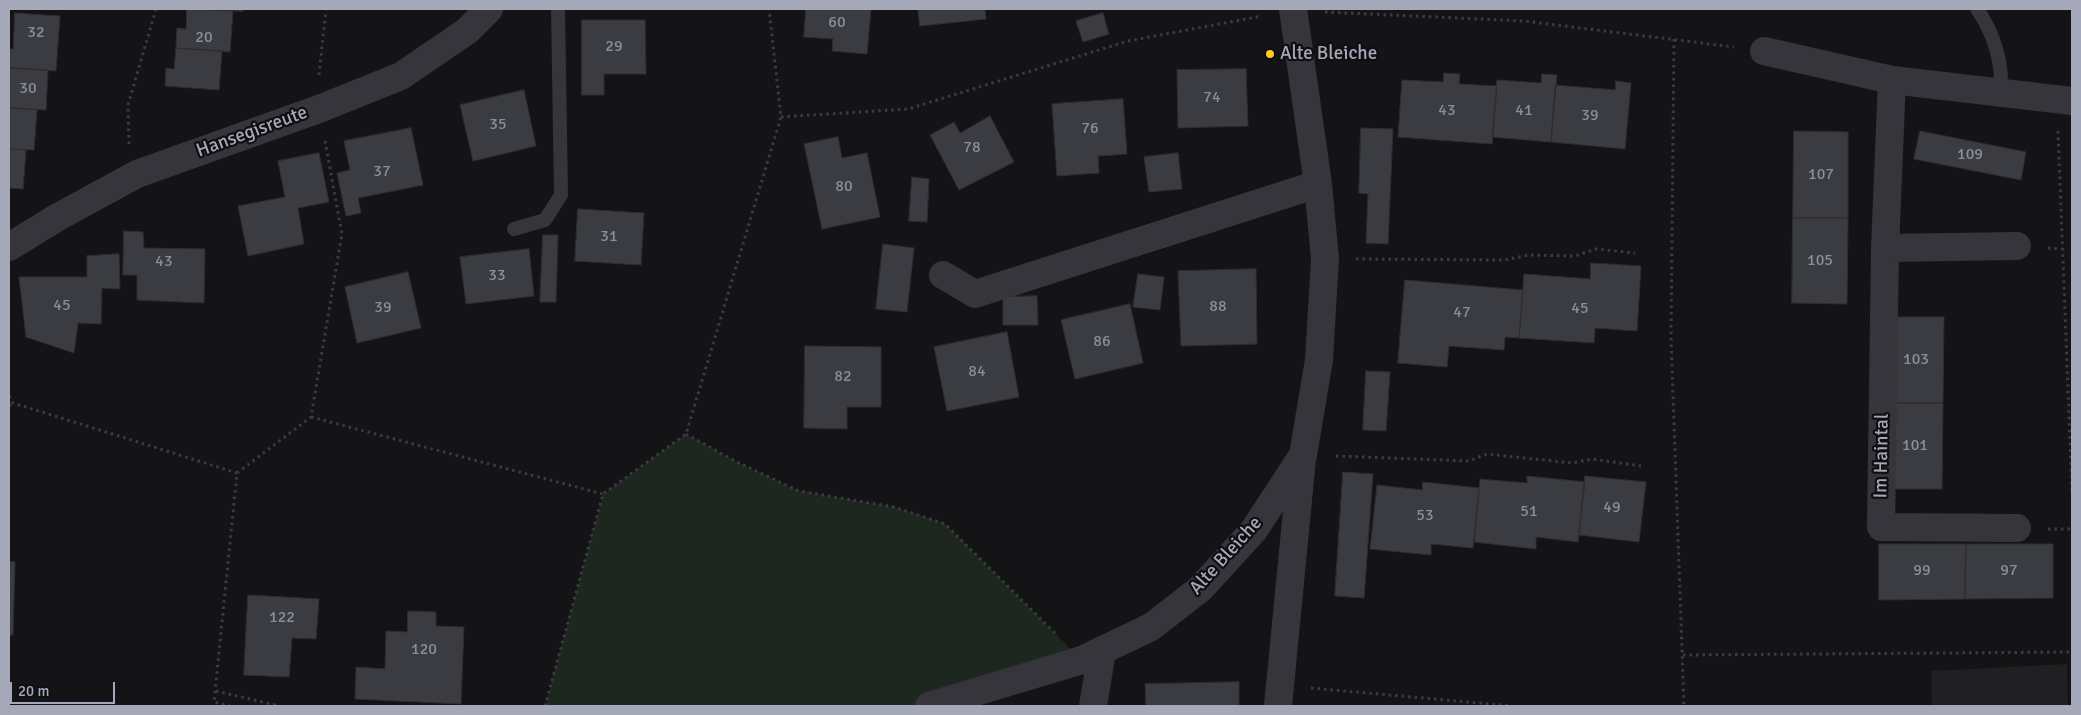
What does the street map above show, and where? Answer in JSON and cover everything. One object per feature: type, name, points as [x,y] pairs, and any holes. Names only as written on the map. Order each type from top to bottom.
[{"type":"street","name":"Hansegisreute","points":[[9,247],[58,217],[137,174],[402,76],[467,31],[489,9]]},
{"type":"street","name":"Alte Bleiche","points":[[1280,696],[1303,455],[1320,360],[1325,259],[1318,184],[1293,10]]},
{"type":"street","points":[[1764,52],[1892,80],[2065,100]]},
{"type":"street","name":"Im Haintal","points":[[1892,80],[1885,248],[1881,527],[2017,528]]},
{"type":"street","points":[[944,275],[975,294],[1318,184]]},
{"type":"street","points":[[1885,248],[2017,246]]},
{"type":"street","name":"Alte Bleiche","points":[[929,706],[1092,656],[1151,627],[1200,589],[1254,530],[1303,455]]},
{"type":"street","points":[[1092,656],[1093,706]]},
{"type":"lane","points":[[514,229],[545,220],[561,196],[558,9]]},
{"type":"lane","points":[[1977,9],[1983,18],[1995,50],[2002,77],[2000,92]]},
{"type":"path","points":[[137,174],[128,141],[128,104],[156,9]]},
{"type":"path","points":[[230,706],[214,702],[237,473],[311,417],[342,234],[319,108],[320,59],[326,9]]},
{"type":"path","points":[[545,706],[603,494],[686,434],[780,117],[769,9]]},
{"type":"path","points":[[780,117],[908,108],[1128,42],[1293,10],[1524,21],[1764,52]]},
{"type":"path","points":[[1674,39],[1671,338],[1684,706]]},
{"type":"path","points":[[2065,100],[2072,493]]},
{"type":"path","points":[[1325,259],[1504,260],[1530,255],[1575,256],[1596,249],[1635,253]]},
{"type":"path","points":[[9,396],[14,403],[237,473]]},
{"type":"path","points":[[9,406],[14,403]]},
{"type":"path","points":[[311,417],[603,494]]},
{"type":"path","points":[[686,434],[799,491],[894,507],[945,524],[1092,656]]},
{"type":"path","points":[[1303,455],[1469,461],[1487,454],[1572,463],[1592,459],[1641,466]]},
{"type":"path","points":[[1682,655],[2072,652]]},
{"type":"path","points":[[216,691],[274,704],[274,706]]},
{"type":"path","points":[[1280,696],[1512,706]]},
{"type":"shaded area","points":[[686,434],[739,463],[799,491],[894,507],[945,524],[1082,660],[929,706],[545,706],[603,494]]},
{"type":"shaded area","points":[[2067,664],[2068,706],[1932,706],[1931,671]]},
{"type":"building","points":[[187,9],[233,11],[230,52],[176,48],[177,28],[186,29]]},
{"type":"building","points":[[203,9],[243,9],[243,11]]},
{"type":"building","points":[[806,9],[871,9],[867,54],[832,51],[833,39],[804,37]]},
{"type":"building","points":[[918,9],[985,9],[986,19],[920,26]]},
{"type":"building","points":[[15,13],[60,16],[56,71],[9,68],[9,49],[13,49]]},
{"type":"building","points":[[1103,13],[1109,34],[1083,42],[1076,21]]},
{"type":"building","points":[[582,20],[645,20],[646,74],[604,74],[604,95],[582,95]]},
{"type":"building","points":[[176,48],[222,51],[219,90],[165,86],[166,68],[174,69]]},
{"type":"building","points":[[9,68],[48,70],[46,110],[9,108]]},
{"type":"building","points":[[1246,69],[1248,126],[1178,128],[1177,70]]},
{"type":"building","points":[[1444,73],[1460,74],[1459,84],[1497,86],[1492,144],[1398,137],[1402,80],[1443,82]]},
{"type":"building","points":[[1542,74],[1557,75],[1551,142],[1492,137],[1497,80],[1541,83]]},
{"type":"building","points":[[1616,81],[1631,83],[1625,149],[1551,142],[1555,85],[1615,90]]},
{"type":"building","points":[[524,90],[536,146],[473,161],[460,105]]},
{"type":"building","points":[[1123,99],[1127,154],[1098,156],[1099,173],[1057,176],[1052,104]]},
{"type":"building","points":[[9,108],[37,110],[34,150],[9,149]]},
{"type":"building","points":[[990,116],[1014,162],[959,190],[930,135],[954,122],[960,133]]},
{"type":"building","points":[[411,128],[423,185],[358,198],[361,213],[346,216],[337,173],[350,170],[344,141]]},
{"type":"building","points":[[1361,128],[1393,129],[1388,244],[1366,243],[1368,194],[1359,193]]},
{"type":"building","points":[[1794,131],[1848,132],[1848,218],[1793,218]]},
{"type":"building","points":[[1920,131],[2026,152],[2021,180],[1914,159]]},
{"type":"building","points":[[838,137],[842,158],[867,153],[880,217],[822,229],[804,144]]},
{"type":"building","points":[[9,149],[26,150],[23,189],[9,188]]},
{"type":"building","points":[[319,153],[329,202],[298,208],[304,244],[248,256],[238,206],[285,197],[278,161]]},
{"type":"building","points":[[1178,153],[1182,189],[1149,192],[1144,157]]},
{"type":"building","points":[[912,177],[929,179],[927,222],[909,221]]},
{"type":"building","points":[[578,209],[644,213],[641,265],[575,261]]},
{"type":"building","points":[[1793,218],[1848,218],[1847,304],[1792,303]]},
{"type":"building","points":[[124,231],[143,232],[144,248],[205,249],[204,303],[137,300],[137,275],[123,275]]},
{"type":"building","points":[[543,235],[558,235],[556,302],[540,302]]},
{"type":"building","points":[[883,244],[914,248],[907,312],[876,309]]},
{"type":"building","points":[[529,249],[534,296],[466,304],[460,257]]},
{"type":"building","points":[[119,254],[120,289],[102,288],[101,324],[78,323],[74,353],[26,337],[19,277],[87,277],[87,256]]},
{"type":"building","points":[[1591,263],[1641,266],[1637,331],[1595,328],[1594,343],[1519,338],[1524,274],[1590,279]]},
{"type":"building","points":[[1256,269],[1257,344],[1181,346],[1178,271]]},
{"type":"building","points":[[408,272],[421,328],[357,343],[345,287]]},
{"type":"building","points":[[1138,274],[1164,277],[1160,310],[1133,307]]},
{"type":"building","points":[[1405,280],[1523,290],[1519,338],[1505,337],[1504,350],[1449,346],[1447,367],[1398,363]]},
{"type":"building","points":[[1037,296],[1038,325],[1003,325],[1003,297]]},
{"type":"building","points":[[1130,304],[1143,363],[1075,379],[1061,320]]},
{"type":"building","points":[[1890,317],[1944,317],[1943,403],[1888,403]]},
{"type":"building","points":[[1007,332],[1019,397],[947,411],[934,347]]},
{"type":"building","points":[[805,346],[881,347],[881,407],[847,407],[847,429],[804,428]]},
{"type":"building","points":[[1366,371],[1390,372],[1386,431],[1363,430]]},
{"type":"building","points":[[1888,403],[1943,403],[1942,489],[1887,489]]},
{"type":"building","points":[[1343,472],[1373,474],[1364,598],[1335,596]]},
{"type":"building","points":[[1527,476],[1585,482],[1578,542],[1536,537],[1536,549],[1474,542],[1480,479],[1527,483]]},
{"type":"building","points":[[1585,476],[1646,482],[1639,542],[1579,535]]},
{"type":"building","points":[[1423,482],[1479,488],[1473,548],[1431,544],[1431,555],[1370,549],[1377,485],[1422,490]]},
{"type":"building","points":[[1879,544],[1966,544],[1965,599],[1879,600]]},
{"type":"building","points":[[1966,544],[2053,544],[2053,598],[1965,599]]},
{"type":"building","points":[[9,561],[15,562],[13,635],[9,635]]},
{"type":"building","points":[[248,595],[319,599],[316,639],[292,638],[289,677],[244,675]]},
{"type":"building","points":[[408,611],[436,612],[436,626],[464,627],[461,704],[355,699],[356,667],[385,669],[386,631],[407,632]]},
{"type":"building","points":[[1239,682],[1239,706],[1146,706],[1145,684]]},
{"type":"place","name":"Alte Bleiche","points":[[1270,54]]}]
